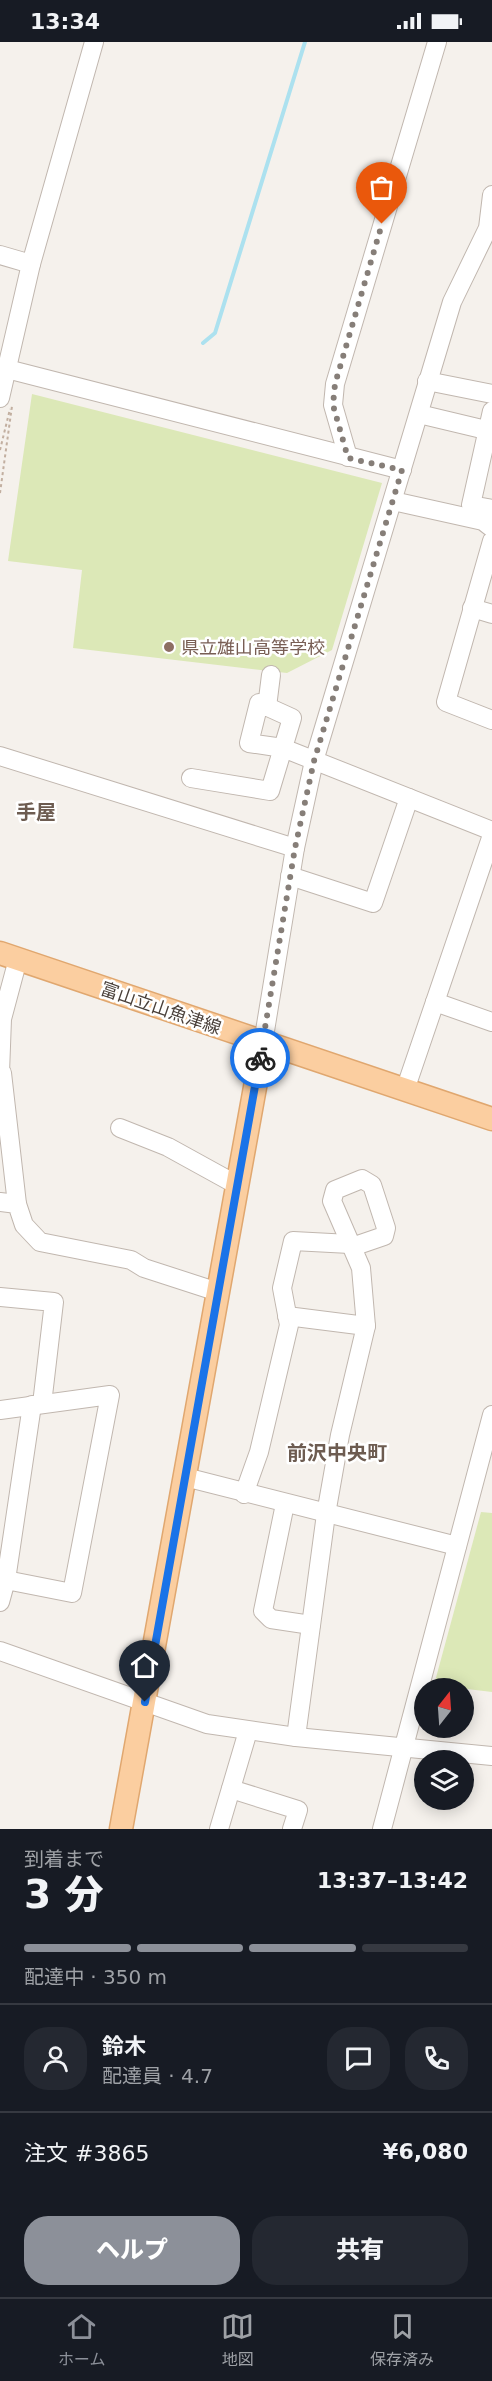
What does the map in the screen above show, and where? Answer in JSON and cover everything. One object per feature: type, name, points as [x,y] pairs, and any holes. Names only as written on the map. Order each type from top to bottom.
[{"type":"main road","name":"富山立山魚津線","points":[[9,956],[492,1119]]},
{"type":"main road","points":[[121,1829],[263,1043]]},
{"type":"street","points":[[0,398],[14,376],[31,264],[94,42]]},
{"type":"street","points":[[348,458],[333,405],[335,384],[436,42]]},
{"type":"street","points":[[263,1043],[295,848],[314,761],[427,381],[452,302],[488,228],[492,195]]},
{"type":"street","points":[[0,255],[31,264]]},
{"type":"street","points":[[14,376],[402,470]]},
{"type":"street","points":[[427,381],[492,394]]},
{"type":"street","points":[[492,411],[487,439],[485,475],[471,504],[492,509]]},
{"type":"street","points":[[419,414],[487,439]]},
{"type":"street","points":[[393,501],[483,521],[492,528]]},
{"type":"street","points":[[492,541],[446,702],[492,720]]},
{"type":"street","points":[[472,608],[492,614]]},
{"type":"street","points":[[267,707],[271,675]]},
{"type":"street","points":[[191,778],[270,791],[283,748],[292,718],[259,703],[249,743],[283,748],[492,833],[405,1090]]},
{"type":"street","points":[[0,756],[295,848]]},
{"type":"street","points":[[290,876],[373,903],[409,798]]},
{"type":"street","points":[[9,956],[2,1019],[1,1073],[9,1203],[24,1225],[40,1242],[131,1260],[144,1268],[218,1292]]},
{"type":"street","points":[[435,1002],[492,1022]]},
{"type":"street","points":[[120,1128],[168,1147],[237,1185]]},
{"type":"street","points":[[244,1494],[259,1452],[289,1325],[282,1288],[293,1241],[351,1245],[361,1268],[366,1326],[340,1435],[326,1514],[296,1737]]},
{"type":"street","points":[[0,1297],[54,1302],[6,1580],[0,1602]]},
{"type":"street","points":[[287,1316],[366,1326]]},
{"type":"street","points":[[0,1410],[110,1395],[72,1593],[6,1580]]},
{"type":"street","points":[[382,1829],[492,1415]]},
{"type":"street","points":[[185,1478],[457,1546]]},
{"type":"street","points":[[285,1504],[263,1611],[271,1619],[311,1625]]},
{"type":"street","points":[[0,1651],[207,1724],[296,1737],[492,1756]]},
{"type":"street","points":[[219,1829],[248,1731]]},
{"type":"street","points":[[231,1789],[298,1810],[292,1829]]},
{"type":"path","points":[[0,450],[14,376]]},
{"type":"path","points":[[0,493],[14,376]]},
{"type":"green space","points":[[32,394],[382,483],[332,650],[287,673],[73,648],[82,570],[8,561]]},
{"type":"green space","points":[[481,1512],[492,1513],[492,1692],[474,1690],[474,1678],[436,1678]]},
{"type":"waterway","points":[[203,343],[215,333],[305,42]]},
{"type":"way so far","points":[[260,1058],[295,848],[314,761],[402,470],[348,458],[333,405],[335,384],[382,224]]},
{"type":"place","name":"県立雄山高等学校","points":[[169,647]]},
{"type":"district","name":"手屋","points":[[36,812]]},
{"type":"district","name":"前沢中央町","points":[[337,1453]]},
{"type":"route","points":[[145,1702],[260,1058]]}]
